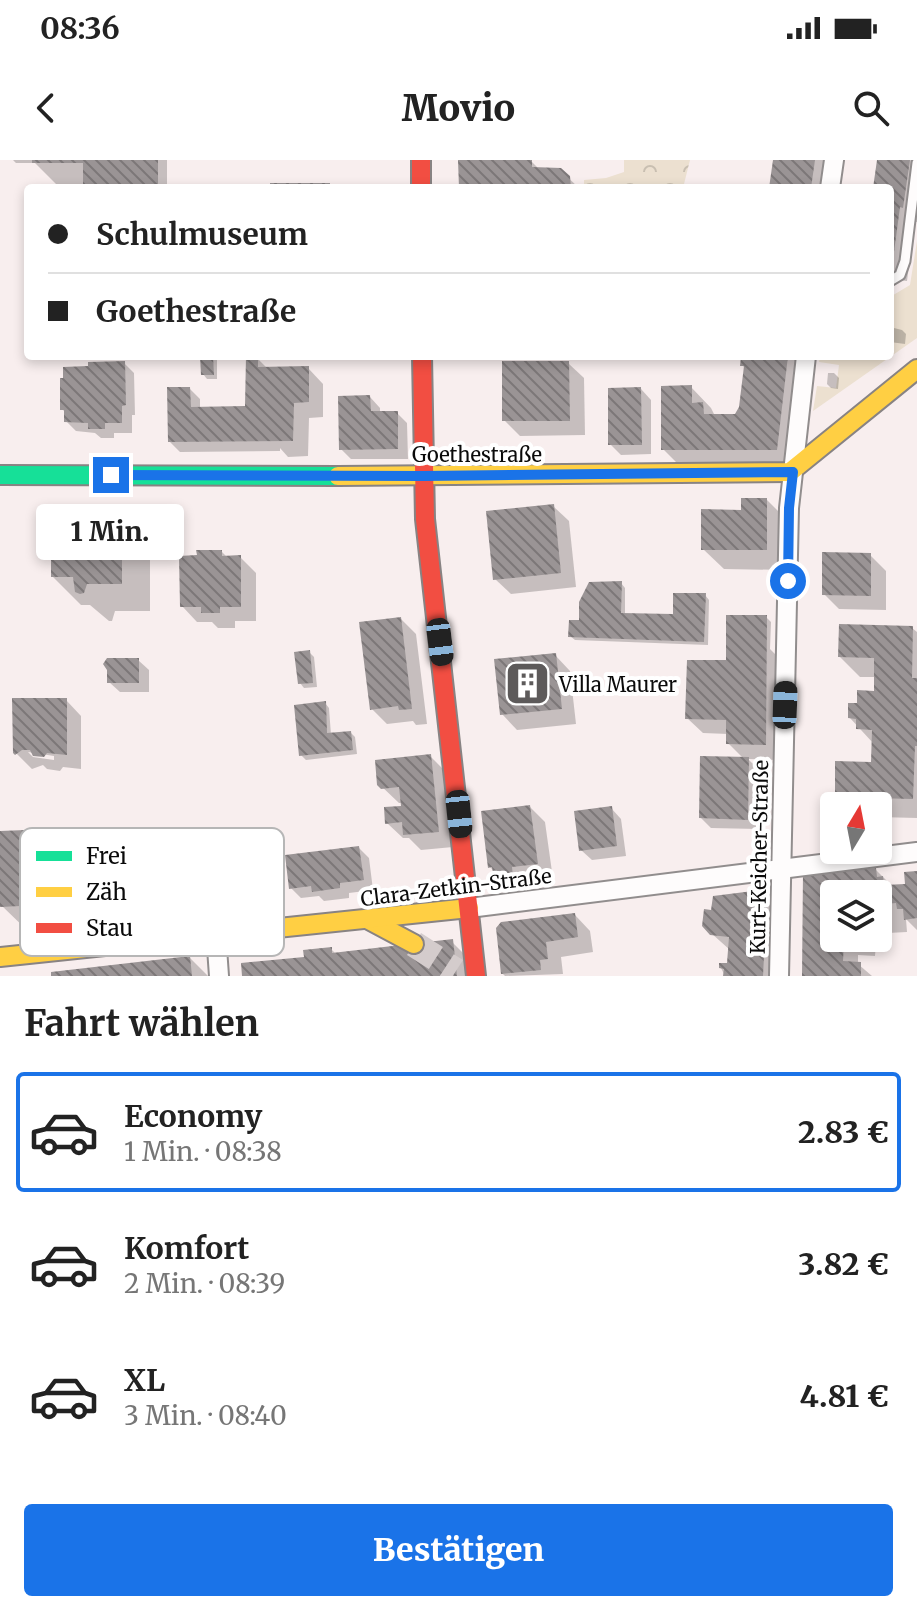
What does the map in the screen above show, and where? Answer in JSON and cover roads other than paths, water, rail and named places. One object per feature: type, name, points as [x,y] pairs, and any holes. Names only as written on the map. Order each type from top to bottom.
[{"type":"street","points":[[421,160],[421,184]]},
{"type":"street","points":[[831,184],[834,160]]},
{"type":"street","points":[[422,360],[425,519],[476,976]]},
{"type":"street","name":"Kurt-Keicher-Straße","points":[[779,976],[789,508],[806,360]]},
{"type":"street","points":[[793,472],[917,369]]},
{"type":"street","name":"Goethestraße","points":[[0,475],[423,476],[793,472]]},
{"type":"street","name":"Clara-Zetkin-Straße","points":[[284,928],[917,852]]},
{"type":"street","points":[[369,920],[414,944]]},
{"type":"street","name":"Clara-Zetkin-Straße","points":[[0,957],[20,955]]},
{"type":"street","points":[[218,956],[219,976]]},
{"type":"lane","points":[[894,279],[900,275],[905,261],[917,163]]},
{"type":"tunnel","points":[[414,944],[456,971]]},
{"type":"place","name":"Villa Maurer","points":[[528,684]]}]
